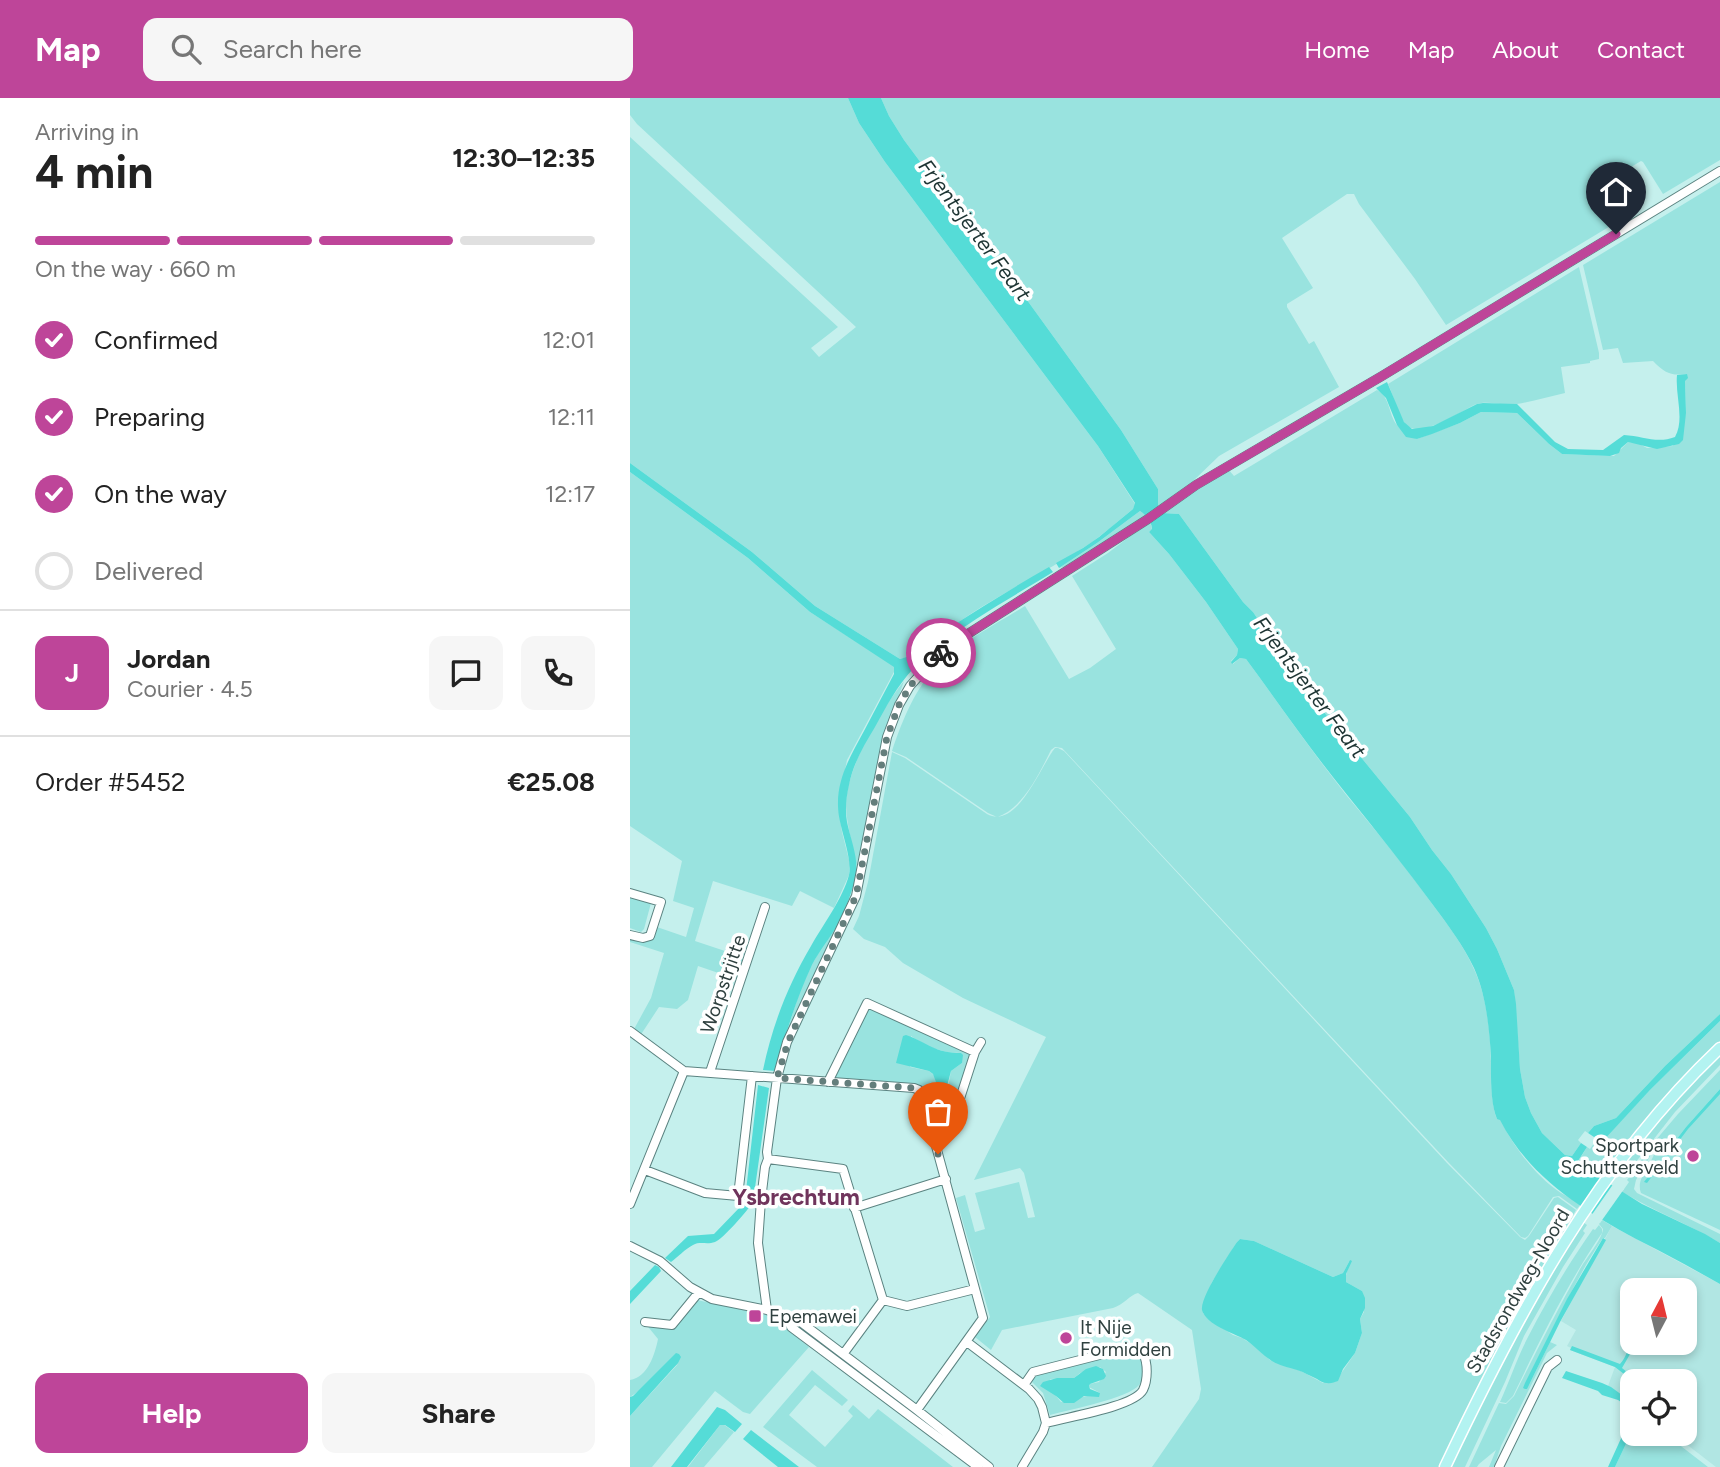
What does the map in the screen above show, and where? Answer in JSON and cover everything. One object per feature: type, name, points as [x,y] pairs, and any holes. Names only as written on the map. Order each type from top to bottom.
[{"type":"main road","name":"Stadsrondweg-Noord","points":[[1445,1467],[1512,1332],[1579,1218],[1641,1133],[1720,1048]]},
{"type":"street","points":[[767,1310],[758,1243],[777,1078],[788,1042],[856,896],[887,737],[899,705],[910,686],[949,646],[1214,474],[1382,376],[1720,171]]},
{"type":"street","points":[[630,893],[661,902],[650,936],[630,936]]},
{"type":"street","name":"Worpstrjitte","points":[[710,1072],[765,907]]},
{"type":"street","points":[[828,1082],[867,1003],[975,1052]]},
{"type":"street","points":[[630,1031],[684,1071],[919,1090],[983,1318],[914,1413]]},
{"type":"street","points":[[930,1129],[949,1123],[954,1117],[975,1052],[981,1042]]},
{"type":"street","points":[[631,1200],[684,1071]]},
{"type":"street","points":[[645,1170],[705,1193],[738,1196],[752,1076]]},
{"type":"street","points":[[768,1159],[843,1169],[883,1300]]},
{"type":"street","points":[[854,1208],[946,1179]]},
{"type":"street","points":[[630,1246],[660,1261],[681,1280],[712,1299],[767,1310],[798,1320],[844,1353],[978,1467]]},
{"type":"street","points":[[883,1300],[907,1306],[975,1289]]},
{"type":"street","points":[[645,1322],[672,1325],[699,1292]]},
{"type":"street","points":[[844,1353],[883,1300]]},
{"type":"street","points":[[790,1319],[791,1327],[989,1467]]},
{"type":"street","points":[[967,1342],[1024,1385],[1038,1399],[1046,1423],[1022,1467]]},
{"type":"street","points":[[1024,1385],[1032,1372],[1123,1349],[1135,1349],[1143,1353],[1147,1370],[1143,1390],[1138,1396],[1118,1406],[1046,1423]]},
{"type":"street","points":[[1499,1467],[1548,1367],[1557,1360]]},
{"type":"shaded area","points":[[630,98],[848,98],[859,123],[885,162],[1098,446],[1135,504],[1133,509],[1086,546],[983,606],[918,652],[900,659],[815,606],[752,552],[630,463],[630,137],[838,327],[811,348],[819,357],[856,327],[637,124],[630,115]]},
{"type":"shaded area","points":[[848,98],[881,98],[904,140],[973,233],[1019,289],[1121,430],[1158,489],[1158,507],[1162,513],[1179,514],[1323,711],[1410,817],[1451,874],[1486,928],[1514,990],[1520,1069],[1525,1097],[1542,1133],[1565,1155],[1572,1156],[1581,1143],[1587,1147],[1578,1161],[1583,1167],[1642,1204],[1720,1243],[1720,1284],[1623,1232],[1581,1206],[1544,1177],[1512,1141],[1495,1112],[1486,1011],[1478,978],[1465,951],[1423,891],[1246,659],[1240,658],[1232,664],[1238,649],[1206,602],[1149,532],[1152,529],[1147,517],[1140,511],[1059,568],[1056,563],[1099,537],[1133,509],[1135,503],[1098,446],[885,162],[859,123]]},
{"type":"shaded area","points":[[881,98],[1720,98],[1720,160],[1663,194],[1641,161],[1606,182],[1632,213],[1446,325],[1354,194],[1347,194],[1282,238],[1313,288],[1287,304],[1287,307],[1309,344],[1314,341],[1339,387],[1219,456],[1191,483],[1158,507],[1158,489],[1121,430],[1019,289],[973,233],[904,140]]},
{"type":"shaded area","points":[[1720,182],[1720,1014],[1665,1066],[1616,1118],[1594,1126],[1588,1133],[1585,1131],[1572,1156],[1565,1155],[1542,1133],[1525,1097],[1520,1069],[1514,990],[1486,928],[1410,817],[1323,711],[1179,514],[1162,513],[1228,469],[1234,476],[1377,390],[1385,397],[1397,425],[1417,439],[1481,412],[1517,413],[1562,454],[1614,456],[1628,442],[1647,448],[1673,446],[1686,413],[1687,374],[1668,373],[1653,361],[1623,363],[1618,348],[1603,350],[1583,265]]},
{"type":"shaded area","points":[[1579,267],[1599,359],[1561,367],[1565,393],[1512,405],[1479,403],[1424,428],[1416,429],[1406,424],[1388,384]]},
{"type":"shaded area","points":[[1687,374],[1683,440],[1679,444],[1657,449],[1628,442],[1619,453],[1610,456],[1562,454],[1517,413],[1481,412],[1417,439],[1406,437],[1397,425],[1386,398],[1376,388],[1387,382],[1404,422],[1412,429],[1433,426],[1477,404],[1517,404],[1555,442],[1568,449],[1603,450],[1624,435],[1656,440],[1675,437],[1680,415],[1677,375]]},
{"type":"shaded area","points":[[630,463],[752,552],[815,606],[900,659],[920,650],[963,619],[1049,567],[1053,572],[980,617],[944,642],[913,669],[888,704],[859,755],[846,804],[847,822],[856,858],[855,880],[841,919],[806,978],[791,1017],[776,1071],[763,1070],[782,1006],[849,875],[849,859],[838,806],[842,776],[894,674],[894,667],[810,612],[748,558],[630,472]]},
{"type":"shaded area","points":[[630,472],[748,558],[810,612],[894,666],[895,670],[847,760],[838,806],[850,864],[849,875],[834,908],[800,891],[792,906],[713,881],[695,941],[743,957],[736,979],[698,966],[688,1000],[677,1009],[659,1007],[640,1036],[633,1031],[651,998],[664,953],[630,942],[630,938],[647,940],[654,926],[686,937],[694,908],[673,901],[682,861],[630,826]]},
{"type":"shaded area","points":[[1140,511],[1147,516],[1070,565],[1059,568],[1097,543]]},
{"type":"shaded area","points":[[1150,521],[1152,530],[1149,532],[1206,602],[1238,649],[1237,655],[1231,661],[1233,664],[1240,658],[1246,659],[1460,943],[1478,978],[1485,1001],[1490,1037],[1492,1099],[1497,1119],[1500,1119],[1511,1140],[1534,1170],[1580,1205],[1577,1209],[1559,1196],[1553,1197],[1528,1236],[1521,1237],[1062,748],[1055,747],[1051,750],[1023,798],[997,817],[906,757],[892,751],[911,704],[923,683],[939,664],[980,633],[1025,606],[1069,679],[1116,649],[1072,576]]},
{"type":"shaded area","points":[[904,681],[884,738],[856,866],[846,807],[851,775],[875,724]]},
{"type":"shaded area","points":[[1055,748],[1064,751],[1447,1163],[1520,1237],[1525,1240],[1529,1236],[1554,1198],[1558,1197],[1576,1210],[1503,1336],[1439,1467],[1152,1467],[1199,1399],[1201,1389],[1192,1330],[1138,1293],[1113,1308],[1002,1330],[991,1350],[975,1337],[990,1317],[956,1198],[965,1195],[975,1232],[985,1229],[975,1193],[1019,1182],[1028,1218],[1035,1217],[1024,1173],[1020,1168],[974,1180],[1046,1037],[963,998],[903,963],[885,947],[864,939],[853,929],[868,882],[892,752],[987,814],[998,817],[1018,805]],"holes":[[[1240,1239],[1254,1241],[1333,1277],[1343,1273],[1350,1260],[1345,1279],[1362,1291],[1364,1312],[1360,1319],[1362,1333],[1355,1353],[1340,1375],[1323,1383],[1301,1371],[1270,1360],[1253,1345],[1233,1335],[1203,1313],[1212,1282],[1237,1242]]]},
{"type":"shaded area","points":[[630,896],[651,903],[641,932],[630,928]]},
{"type":"shaded area","points":[[847,905],[821,965],[787,1032],[809,971]]},
{"type":"shaded area","points":[[871,1008],[967,1050],[973,1057],[951,1115],[934,1122],[923,1086],[834,1078],[866,1011]],"holes":[[[911,1036],[941,1051],[961,1053],[962,1063],[951,1071],[948,1087],[929,1071],[910,1067]]]},
{"type":"shaded area","points":[[1720,1014],[1720,1021],[1602,1142],[1598,1135],[1594,1137],[1588,1133],[1594,1126],[1616,1118],[1665,1066]]},
{"type":"shaded area","points":[[1720,1021],[1720,1041],[1599,1177],[1578,1162],[1587,1147],[1590,1149],[1597,1139],[1601,1142]]},
{"type":"shaded area","points":[[903,1036],[938,1049],[963,1055],[962,1063],[951,1071],[946,1090],[939,1090],[933,1074],[929,1071],[896,1063]]},
{"type":"shaded area","points":[[1720,1054],[1720,1065],[1675,1112],[1628,1172],[1621,1176],[1617,1173],[1665,1111]]},
{"type":"shaded area","name":"Sportpark Schuttersveld","points":[[1720,1070],[1720,1089],[1686,1127],[1645,1181],[1720,1092],[1720,1230],[1641,1193],[1640,1186],[1654,1155],[1655,1141]]},
{"type":"shaded area","points":[[758,1085],[769,1088],[753,1202],[718,1240],[693,1245],[671,1262],[665,1258],[688,1236],[714,1234],[742,1205],[746,1191]]},
{"type":"shaded area","points":[[1720,1089],[1720,1094],[1688,1129],[1647,1183],[1644,1182],[1686,1127]]},
{"type":"shaded area","points":[[1652,1146],[1654,1149],[1636,1180],[1634,1189],[1637,1193],[1720,1234],[1720,1243],[1622,1192],[1629,1182],[1627,1180]]},
{"type":"shaded area","points":[[1602,1220],[1612,1226],[1591,1256],[1562,1312],[1527,1389],[1550,1342],[1557,1345],[1547,1353],[1501,1446],[1494,1467],[1489,1467],[1496,1450],[1477,1467],[1469,1467],[1499,1403],[1506,1404],[1514,1396],[1570,1286],[1600,1239],[1603,1229],[1599,1224]]},
{"type":"shaded area","points":[[1583,1222],[1587,1225],[1583,1231],[1585,1233],[1524,1336],[1465,1467],[1450,1467],[1544,1284]]},
{"type":"shaded area","points":[[1599,1225],[1602,1233],[1566,1292],[1513,1396],[1506,1403],[1500,1402],[1524,1345],[1543,1309],[1584,1242]]},
{"type":"shaded area","points":[[1612,1226],[1720,1284],[1720,1467],[1716,1467],[1689,1446],[1697,1446],[1697,1369],[1620,1369],[1620,1394],[1608,1386],[1615,1367],[1570,1350],[1567,1346],[1576,1330],[1561,1321]]},
{"type":"shaded area","points":[[1603,1238],[1606,1240],[1560,1322],[1527,1389],[1523,1388],[1567,1299]]},
{"type":"shaded area","points":[[1240,1239],[1254,1241],[1333,1277],[1343,1273],[1350,1260],[1352,1261],[1346,1274],[1346,1282],[1362,1291],[1365,1308],[1360,1319],[1362,1333],[1355,1353],[1338,1381],[1324,1383],[1275,1363],[1246,1340],[1215,1324],[1205,1315],[1203,1304],[1210,1286]]},
{"type":"shaded area","points":[[655,1265],[661,1271],[630,1304],[630,1291]]},
{"type":"shaded area","points":[[697,1300],[766,1315],[809,1347],[750,1414],[743,1412],[715,1391],[652,1467],[630,1467],[630,1416],[678,1364],[630,1397],[630,1380],[646,1370],[653,1358],[658,1339],[645,1323],[677,1325]]},
{"type":"shaded area","points":[[1572,1346],[1620,1364],[1630,1355],[1620,1371],[1570,1350]]},
{"type":"shaded area","points":[[1133,1352],[1141,1359],[1143,1372],[1139,1385],[1111,1399],[1050,1415],[1043,1393],[1032,1382],[1037,1374],[1119,1353]],"holes":[[[1100,1367],[1106,1372],[1099,1382],[1090,1384],[1089,1387],[1100,1393],[1061,1402],[1050,1379],[1074,1378],[1080,1373]]]},
{"type":"shaded area","points":[[676,1353],[681,1357],[678,1363],[630,1416],[630,1397]]},
{"type":"shaded area","points":[[1096,1366],[1103,1369],[1106,1376],[1089,1386],[1100,1393],[1099,1397],[1084,1396],[1074,1403],[1064,1403],[1040,1386],[1043,1382],[1057,1378],[1074,1378],[1086,1369]]},
{"type":"shaded area","points":[[812,1370],[848,1400],[842,1406],[815,1385],[789,1415],[825,1447],[853,1416],[848,1411],[853,1405],[869,1419],[878,1409],[953,1467],[817,1467],[763,1427]]},
{"type":"shaded area","points":[[1566,1371],[1602,1383],[1620,1394],[1620,1401],[1598,1391],[1562,1378]]},
{"type":"shaded area","points":[[717,1407],[742,1424],[735,1432],[725,1425],[720,1425],[687,1467],[671,1467]]},
{"type":"shaded area","points":[[723,1424],[734,1432],[704,1467],[688,1467],[720,1425]]},
{"type":"shaded area","points":[[751,1430],[799,1467],[778,1467],[743,1439]]},
{"type":"shaded area","points":[[1620,1441],[1620,1446],[1625,1446],[1615,1467],[1608,1467]]},
{"type":"shaded area","points":[[1625,1446],[1681,1446],[1708,1467],[1615,1467]]},
{"type":"pier","points":[[1614,1183],[1624,1189],[1600,1223],[1591,1216]]},
{"type":"way so far","points":[[938,1154],[919,1090],[777,1078],[788,1042],[856,896],[887,737],[899,705],[910,686],[941,653]]},
{"type":"place","name":"Sportpark Schuttersveld","points":[[1693,1156]]},
{"type":"place","name":"Epemawei","points":[[755,1316]]},
{"type":"place","name":"It Nije Formidden","points":[[1066,1338]]},
{"type":"district","name":"Ysbrechtum","points":[[796,1197]]},
{"type":"route","points":[[941,653],[1196,485],[1616,234]]},
{"type":"water label","name":"Frjentsjerter Feart","points":[[975,230]]},
{"type":"water label","name":"Frjentsjerter Feart","points":[[1310,687]]}]
